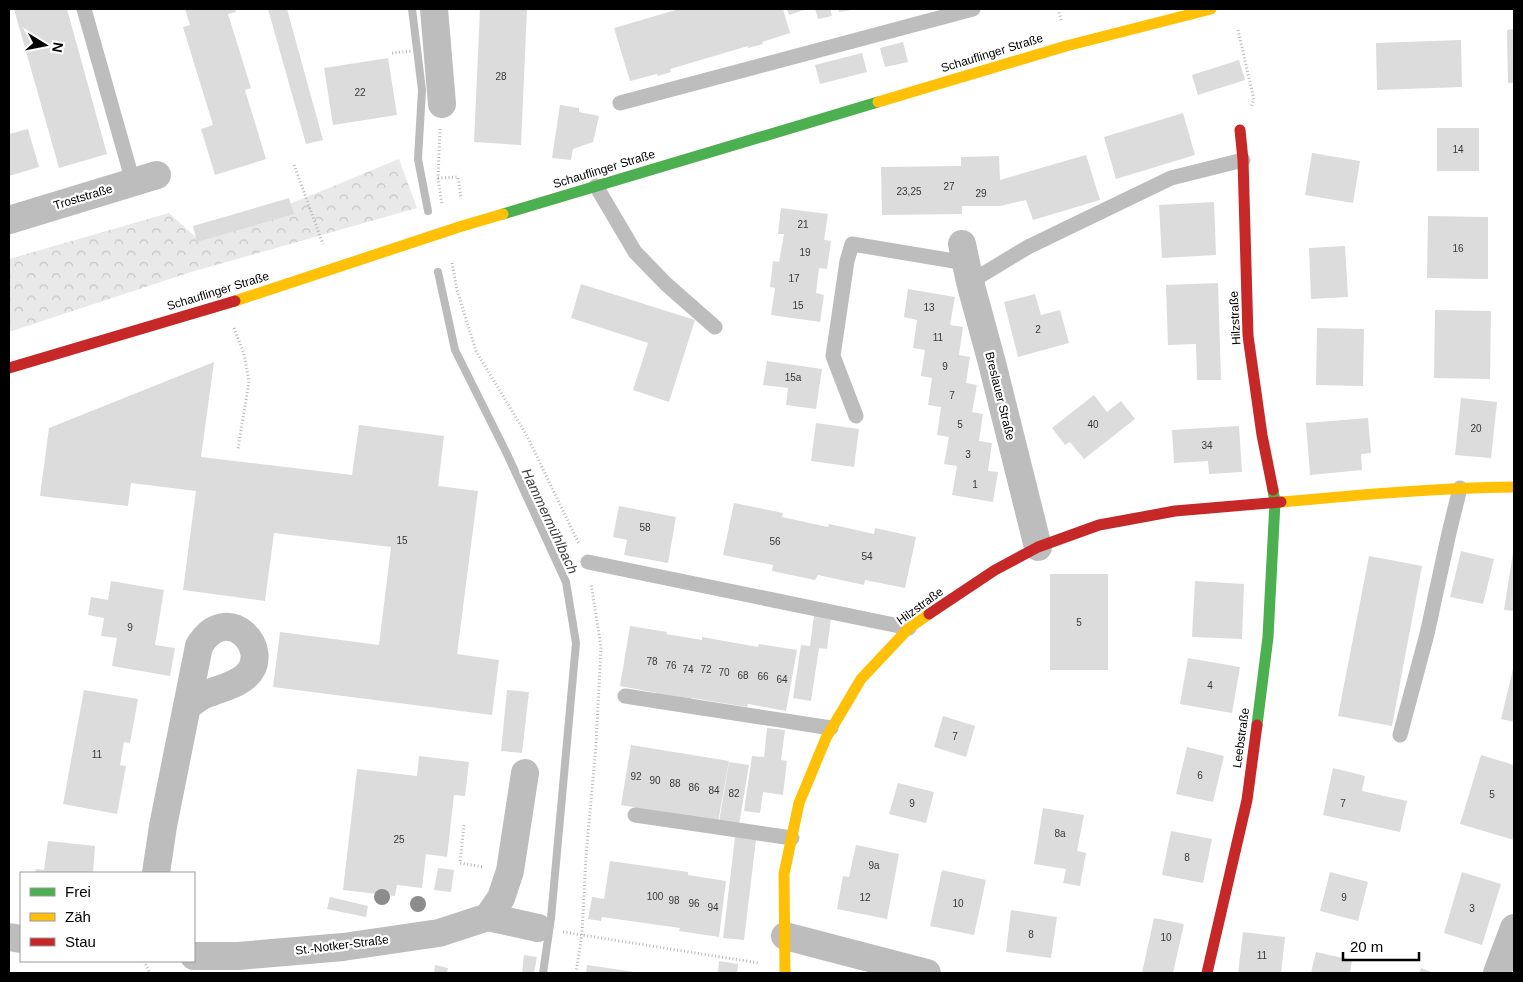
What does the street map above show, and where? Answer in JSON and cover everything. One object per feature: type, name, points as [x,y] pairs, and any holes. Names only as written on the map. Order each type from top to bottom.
[{"type":"street","points":[[434,9],[442,104]]},
{"type":"street","name":"Schauflinger Straße","points":[[9,368],[218,307],[459,227],[596,186],[1066,46],[1211,9]]},
{"type":"street","name":"Hilzstraße","points":[[1240,130],[1243,160],[1248,336],[1262,435],[1275,502]]},
{"type":"street","name":"Troststraße","points":[[9,220],[145,179]]},
{"type":"street","name":"Breslauer Straße","points":[[966,263],[1038,547]]},
{"type":"street","name":"Hilzstraße","points":[[784,970],[784,874],[800,803],[831,728],[861,679],[909,628],[995,570],[1038,547],[1099,525],[1175,511],[1376,493],[1514,487]]},
{"type":"street","name":"Leebstraße","points":[[1207,973],[1247,800],[1268,637],[1275,502]]},
{"type":"street","points":[[156,872],[163,826],[188,706]]},
{"type":"street","points":[[488,917],[501,898],[510,871],[525,773]]},
{"type":"street","name":"St.-Notker-Straße","points":[[195,956],[238,965],[439,932],[488,917],[538,928]]},
{"type":"street","points":[[1497,973],[1514,928]]},
{"type":"street","points":[[785,936],[927,973]]},
{"type":"lane","points":[[84,9],[145,179]]},
{"type":"lane","points":[[620,103],[972,9]]},
{"type":"lane","points":[[856,416],[833,356],[847,261],[852,244],[966,263],[1028,247],[1171,178],[1243,160]]},
{"type":"lane","points":[[596,186],[635,252],[666,284],[715,327]]},
{"type":"lane","points":[[1400,736],[1427,634],[1460,488]]},
{"type":"lane","points":[[588,562],[909,628]]},
{"type":"lane","points":[[625,696],[831,728]]},
{"type":"lane","points":[[635,816],[792,838]]},
{"type":"path","points":[[1238,30],[1254,100],[1240,130]]},
{"type":"path","points":[[442,104],[438,178],[442,206]]},
{"type":"path","points":[[294,165],[324,248]]},
{"type":"path","points":[[438,178],[458,177],[462,202]]},
{"type":"path","points":[[452,263],[457,290],[476,351],[527,436],[563,515],[588,562],[601,647],[582,934],[576,973]]},
{"type":"path","points":[[233,324],[244,354],[249,381],[238,449]]},
{"type":"path","points":[[464,825],[460,863],[510,871]]},
{"type":"path","points":[[582,934],[784,970]]},
{"type":"green space","points":[[399,159],[417,208],[191,272],[9,332],[9,259],[169,213],[200,241]]},
{"type":"building","points":[[14,9],[67,9],[107,154],[59,168]]},
{"type":"building","points":[[185,9],[235,9],[236,12],[228,14],[251,88],[245,90],[266,159],[215,175],[201,129],[213,125],[183,27],[190,25]]},
{"type":"building","points":[[268,9],[287,9],[323,140],[306,144]]},
{"type":"building","points":[[480,9],[527,9],[521,145],[474,142]]},
{"type":"building","points":[[679,9],[783,9],[790,33],[762,42],[763,44],[748,48],[748,46],[670,69],[671,72],[658,76],[657,74],[630,81],[614,28]]},
{"type":"building","points":[[787,9],[807,9],[789,15]]},
{"type":"building","points":[[815,9],[830,9],[832,16],[818,19]]},
{"type":"building","points":[[838,9],[851,9],[851,10],[839,12]]},
{"type":"building","points":[[1514,29],[1514,83],[1508,83],[1507,30]]},
{"type":"building","points":[[1461,40],[1462,87],[1377,90],[1376,43]]},
{"type":"building","points":[[903,42],[908,62],[885,67],[880,48]]},
{"type":"building","points":[[862,53],[867,72],[820,84],[815,65]]},
{"type":"building","points":[[388,58],[397,115],[333,125],[324,68]]},
{"type":"building","points":[[1239,60],[1245,80],[1198,95],[1192,75]]},
{"type":"building","points":[[560,105],[579,108],[579,112],[599,116],[593,142],[573,149],[571,160],[552,158]]},
{"type":"building","points":[[1183,113],[1195,155],[1116,179],[1104,137]]},
{"type":"building","points":[[1437,128],[1479,128],[1479,171],[1437,171]]},
{"type":"building","points":[[28,129],[39,167],[9,176],[9,134]]},
{"type":"building","points":[[1312,153],[1360,161],[1353,203],[1305,195]]},
{"type":"building","points":[[1086,155],[1100,200],[1033,220],[1026,200],[1000,206],[962,206],[962,214],[882,215],[881,167],[961,166],[961,157],[999,156],[1000,180]]},
{"type":"building","points":[[289,198],[294,214],[197,242],[193,226]]},
{"type":"building","points":[[1214,202],[1216,255],[1162,258],[1159,205]]},
{"type":"building","points":[[781,208],[828,214],[824,240],[831,241],[827,269],[819,268],[816,293],[824,295],[820,322],[771,315],[775,288],[770,287],[773,261],[779,262],[784,234],[778,234]]},
{"type":"building","points":[[1428,216],[1488,217],[1488,279],[1427,278]]},
{"type":"building","points":[[1345,246],[1348,297],[1311,299],[1309,248]]},
{"type":"building","points":[[1218,283],[1221,380],[1197,380],[1196,344],[1168,345],[1166,285]]},
{"type":"building","points":[[581,284],[695,320],[669,402],[633,390],[648,343],[571,318]]},
{"type":"building","points":[[908,289],[955,297],[950,325],[963,327],[959,355],[970,357],[966,383],[977,385],[972,412],[983,414],[979,441],[992,443],[988,471],[998,472],[993,502],[952,495],[957,466],[944,464],[949,437],[937,435],[941,407],[928,405],[932,378],[921,376],[925,350],[913,348],[917,320],[904,317]]},
{"type":"building","points":[[1035,294],[1041,315],[1060,310],[1069,343],[1018,357],[1004,302]]},
{"type":"building","points":[[1435,310],[1491,311],[1490,379],[1434,378]]},
{"type":"building","points":[[1317,328],[1364,329],[1363,386],[1316,385]]},
{"type":"building","points":[[767,361],[822,369],[816,409],[786,405],[788,388],[763,385]]},
{"type":"building","points":[[214,362],[201,457],[352,475],[359,425],[444,436],[438,486],[478,491],[457,654],[499,660],[492,715],[273,687],[280,632],[379,645],[391,547],[274,533],[265,601],[183,590],[196,491],[131,483],[128,506],[40,496],[49,428]]},
{"type":"building","points":[[1094,395],[1107,412],[1121,401],[1135,419],[1084,459],[1070,442],[1065,445],[1052,428]]},
{"type":"building","points":[[1461,398],[1497,402],[1491,458],[1455,455]]},
{"type":"building","points":[[1368,418],[1371,453],[1361,454],[1362,470],[1310,475],[1306,423]]},
{"type":"building","points":[[816,423],[859,429],[854,467],[811,461]]},
{"type":"building","points":[[1239,426],[1242,472],[1209,474],[1208,461],[1174,463],[1172,430]]},
{"type":"building","points":[[734,503],[783,513],[782,517],[828,527],[829,524],[874,534],[875,528],[916,537],[905,588],[865,580],[864,585],[818,575],[815,580],[772,571],[773,565],[723,555]]},
{"type":"building","points":[[619,506],[676,517],[668,563],[624,555],[627,540],[613,537]]},
{"type":"building","points":[[1461,551],[1494,559],[1483,604],[1450,597]]},
{"type":"building","points":[[1514,553],[1514,611],[1504,610]]},
{"type":"building","points":[[1369,556],[1422,566],[1392,726],[1338,716]]},
{"type":"building","points":[[1050,574],[1108,574],[1108,670],[1050,670]]},
{"type":"building","points":[[111,581],[164,590],[155,645],[175,648],[170,676],[112,666],[117,638],[101,636],[104,618],[88,615],[91,597],[108,600]]},
{"type":"building","points":[[1195,581],[1244,584],[1242,639],[1192,637]]},
{"type":"building","points":[[814,615],[831,618],[827,649],[819,648],[811,701],[793,698],[801,645],[810,646]]},
{"type":"building","points":[[630,626],[702,640],[702,637],[758,647],[759,644],[797,650],[786,711],[748,704],[747,707],[692,698],[691,701],[620,686]]},
{"type":"building","points":[[1188,658],[1240,667],[1232,713],[1180,704]]},
{"type":"building","points":[[1514,665],[1514,722],[1501,719]]},
{"type":"building","points":[[84,690],[138,699],[130,743],[124,742],[120,765],[126,766],[117,814],[63,804]]},
{"type":"building","points":[[507,690],[529,692],[522,753],[501,751]]},
{"type":"building","points":[[943,716],[975,726],[966,757],[934,747]]},
{"type":"building","points":[[767,728],[785,730],[781,760],[787,761],[783,795],[763,792],[760,813],[744,811],[752,756],[764,757]]},
{"type":"building","points":[[631,745],[729,761],[718,822],[621,805]]},
{"type":"building","points":[[1187,747],[1224,756],[1213,802],[1176,794]]},
{"type":"building","points":[[1481,755],[1514,765],[1514,840],[1460,824]]},
{"type":"building","points":[[419,756],[469,762],[465,796],[454,795],[447,857],[426,854],[422,888],[397,885],[395,896],[343,890],[357,769],[417,776]]},
{"type":"building","points":[[729,762],[749,765],[739,825],[719,822]]},
{"type":"building","points":[[1333,768],[1365,776],[1362,791],[1407,801],[1400,832],[1323,815]]},
{"type":"building","points":[[898,783],[934,792],[926,823],[889,814]]},
{"type":"building","points":[[1043,808],[1084,815],[1077,851],[1086,853],[1080,886],[1063,883],[1066,869],[1034,864]]},
{"type":"building","points":[[1171,831],[1212,839],[1203,883],[1162,875]]},
{"type":"building","points":[[735,837],[756,840],[744,940],[723,938]]},
{"type":"building","points":[[48,841],[95,846],[93,872],[35,872],[36,869],[44,870]]},
{"type":"building","points":[[856,845],[899,854],[887,919],[837,909],[843,876],[849,877]]},
{"type":"building","points":[[610,861],[688,872],[688,875],[726,881],[719,937],[679,931],[680,928],[602,917],[601,921],[588,919],[592,897],[604,899]]},
{"type":"building","points":[[438,868],[454,870],[451,892],[434,890]]},
{"type":"building","points":[[942,870],[986,880],[974,935],[930,926]]},
{"type":"building","points":[[1330,872],[1368,882],[1358,921],[1320,911]]},
{"type":"building","points":[[1462,872],[1501,884],[1482,945],[1444,933]]},
{"type":"building","points":[[330,897],[368,906],[366,917],[327,909]]},
{"type":"building","points":[[1011,910],[1057,917],[1051,958],[1006,952]]},
{"type":"building","points":[[1154,918],[1184,924],[1173,973],[1142,973]]},
{"type":"building","points":[[1243,932],[1285,937],[1281,973],[1238,973]]},
{"type":"building","points":[[1316,952],[1352,960],[1350,973],[1311,973]]},
{"type":"building","points":[[524,955],[537,957],[534,973],[522,973]]},
{"type":"building","points":[[719,961],[738,964],[737,973],[718,973]]},
{"type":"building","points":[[435,965],[448,968],[447,973],[434,973]]},
{"type":"building","points":[[587,965],[635,972],[635,973],[586,973]]},
{"type":"building","points":[[1421,968],[1434,973],[1419,973]]},
{"type":"waterway","name":"Hammermühlbach","points":[[412,9],[422,90],[418,159],[428,211]]},
{"type":"waterway","name":"Hammermühlbach","points":[[438,272],[455,350],[507,454],[566,582],[576,643],[551,918],[543,973]]},
{"type":"traffic: fast","points":[[503,214],[878,102]]},
{"type":"traffic: fast","points":[[1257,725],[1268,637],[1275,502],[1273,490]]},
{"type":"traffic: slow","points":[[878,102],[1066,46],[1211,9]]},
{"type":"traffic: slow","points":[[235,301],[503,214]]},
{"type":"traffic: slow","points":[[1281,502],[1427,490],[1514,487]]},
{"type":"traffic: slow","points":[[785,973],[784,874],[799,803],[826,738],[861,679],[909,628],[929,614]]},
{"type":"traffic: jam","points":[[1240,130],[1243,160],[1248,336],[1262,435],[1273,490]]},
{"type":"traffic: jam","points":[[9,368],[235,301]]},
{"type":"traffic: jam","points":[[929,614],[995,570],[1038,547],[1099,525],[1175,511],[1281,502]]},
{"type":"traffic: jam","points":[[1207,973],[1247,800],[1257,725]]}]
